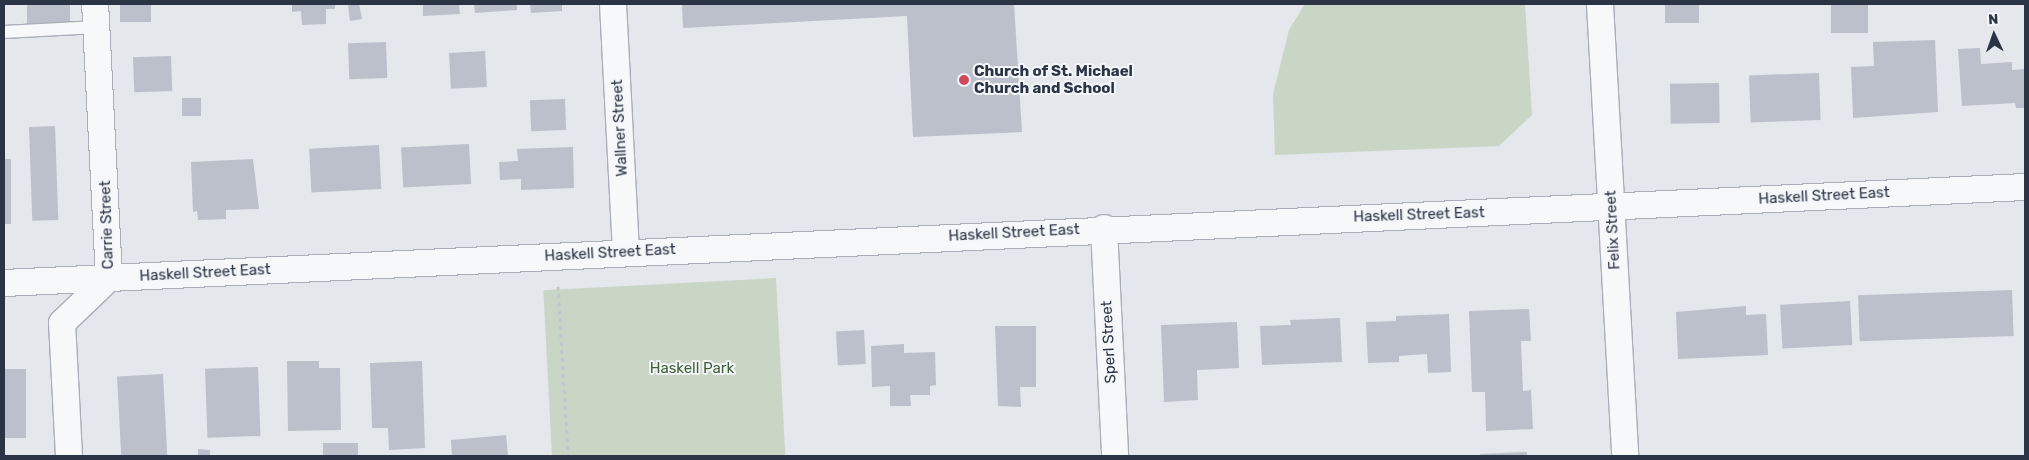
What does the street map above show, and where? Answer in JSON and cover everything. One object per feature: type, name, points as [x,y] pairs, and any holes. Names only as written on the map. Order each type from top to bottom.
[{"type":"street","name":"Wallner Street","points":[[613,4],[626,252]]},
{"type":"street","name":"Felix Street","points":[[1600,4],[1624,456]]},
{"type":"street","name":"Carrie Street","points":[[69,456],[62,324],[109,278],[96,16]]},
{"type":"street","name":"Haskell Street East","points":[[4,283],[1104,228],[1612,207],[2025,186]]},
{"type":"street","name":"Sperl Street","points":[[1104,228],[1115,456]]},
{"type":"lane","points":[[4,32],[96,16]]},
{"type":"path","points":[[556,255],[568,456]]},
{"type":"green space","points":[[1305,4],[1525,4],[1532,115],[1499,146],[1275,155],[1273,94],[1289,30]]},
{"type":"green space","name":"Haskell Park","points":[[776,278],[785,456],[552,456],[543,290]]},
{"type":"building","points":[[27,4],[70,4],[70,26],[27,26]]},
{"type":"building","points":[[120,4],[151,4],[151,22],[120,22]]},
{"type":"building","points":[[292,4],[335,4],[335,9],[326,9],[326,24],[302,25],[301,11],[292,12]]},
{"type":"building","points":[[359,4],[362,19],[350,21],[348,5]]},
{"type":"building","points":[[423,4],[459,4],[460,14],[423,16]]},
{"type":"building","points":[[474,4],[517,4],[517,10],[475,13]]},
{"type":"building","points":[[530,4],[562,4],[562,11],[531,13]]},
{"type":"building","name":"Church of St. Michael Church and School","points":[[682,4],[1014,4],[1022,132],[913,137],[907,16],[683,28]]},
{"type":"building","points":[[1665,4],[1699,4],[1699,23],[1665,23]]},
{"type":"building","points":[[1831,4],[1868,4],[1868,33],[1831,33]]},
{"type":"building","points":[[1935,40],[1938,112],[1853,118],[1851,67],[1874,66],[1873,42]]},
{"type":"building","points":[[386,42],[387,78],[349,79],[348,43]]},
{"type":"building","points":[[1980,48],[1981,64],[2012,62],[2012,70],[2025,69],[2025,108],[2016,108],[2015,103],[1962,106],[1958,49]]},
{"type":"building","points":[[485,51],[487,87],[451,89],[449,53]]},
{"type":"building","points":[[171,56],[172,91],[134,92],[133,57]]},
{"type":"building","points":[[1819,73],[1821,120],[1751,122],[1749,75]]},
{"type":"building","points":[[1719,83],[1720,123],[1671,124],[1670,84]]},
{"type":"building","points":[[182,98],[201,98],[201,116],[182,116]]},
{"type":"building","points":[[565,99],[566,130],[531,131],[530,100]]},
{"type":"building","points":[[55,126],[58,220],[32,221],[29,127]]},
{"type":"building","points":[[469,144],[471,184],[403,188],[401,148]]},
{"type":"building","points":[[379,145],[381,189],[311,193],[309,149]]},
{"type":"building","points":[[573,147],[574,188],[521,190],[521,179],[500,180],[499,162],[518,161],[517,149]]},
{"type":"building","points":[[4,159],[11,159],[11,224],[4,224]]},
{"type":"building","points":[[253,159],[259,209],[226,210],[226,219],[198,220],[197,211],[193,212],[191,162]]},
{"type":"building","points":[[2012,290],[2014,336],[1860,341],[1858,295]]},
{"type":"building","points":[[1850,301],[1852,345],[1782,349],[1780,305]]},
{"type":"building","points":[[1746,306],[1746,315],[1766,314],[1768,355],[1678,359],[1676,312]]},
{"type":"building","points":[[1529,309],[1531,341],[1521,341],[1523,391],[1531,390],[1533,429],[1486,431],[1485,392],[1472,392],[1469,311]]},
{"type":"building","points":[[1449,314],[1451,372],[1428,373],[1427,354],[1399,356],[1399,362],[1368,363],[1366,322],[1396,321],[1396,316]]},
{"type":"building","points":[[1340,318],[1342,362],[1262,365],[1260,326],[1291,325],[1290,320]]},
{"type":"building","points":[[1237,322],[1239,368],[1197,370],[1198,400],[1164,402],[1161,325]]},
{"type":"building","points":[[995,326],[1036,326],[1036,387],[1020,387],[1021,407],[998,406]]},
{"type":"building","points":[[864,330],[866,364],[838,365],[836,331]]},
{"type":"building","points":[[904,344],[904,353],[935,352],[936,385],[930,386],[930,395],[910,395],[911,406],[890,406],[890,386],[872,387],[871,346]]},
{"type":"building","points":[[287,361],[319,361],[319,368],[340,368],[341,430],[288,431]]},
{"type":"building","points":[[422,361],[425,448],[389,450],[388,428],[372,428],[370,363]]},
{"type":"building","points":[[258,367],[260,436],[207,438],[205,369]]},
{"type":"building","points":[[4,369],[26,369],[26,438],[4,438]]},
{"type":"building","points":[[163,374],[167,456],[121,456],[117,376]]},
{"type":"building","points":[[506,435],[508,456],[452,456],[451,440]]},
{"type":"building","points":[[323,443],[358,443],[358,456],[323,456]]},
{"type":"building","points":[[198,449],[210,450],[210,456],[198,456]]},
{"type":"building","points":[[1527,452],[1527,456],[1480,456],[1480,454]]},
{"type":"place","name":"Church of St. Michael Church and School","points":[[964,80]]}]
